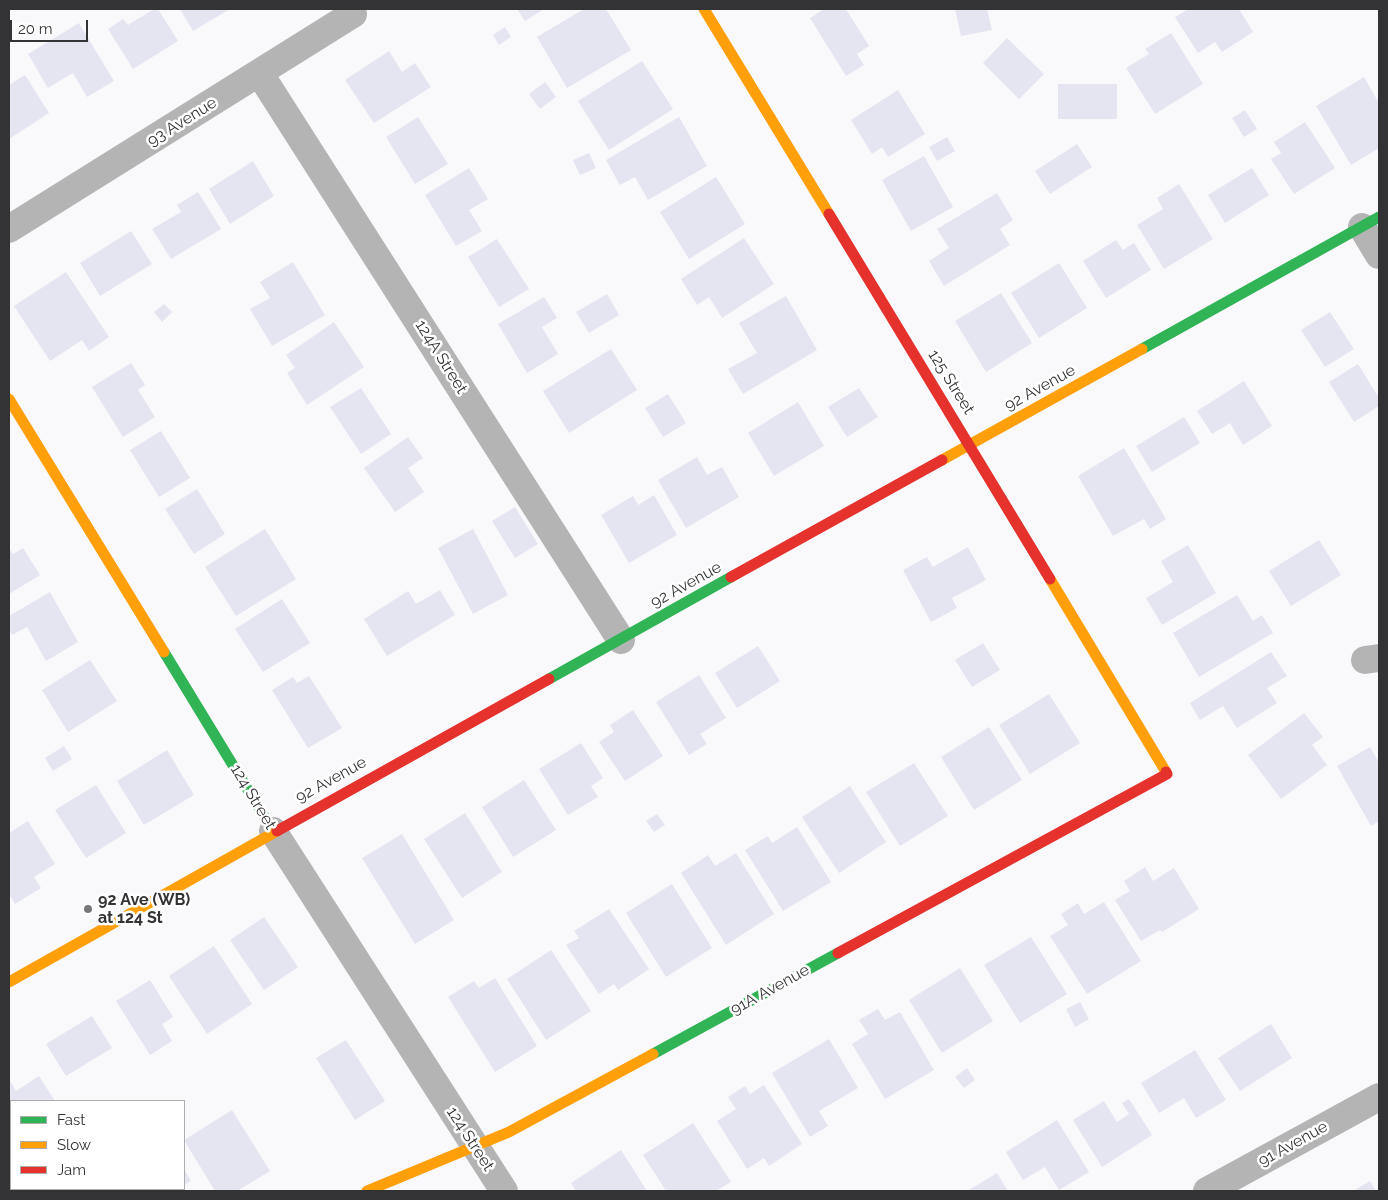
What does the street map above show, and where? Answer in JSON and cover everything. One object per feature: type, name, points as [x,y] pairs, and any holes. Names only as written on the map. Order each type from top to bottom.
[{"type":"street","name":"125 Street","points":[[704,9],[970,445],[1166,774]]},
{"type":"street","name":"93 Avenue","points":[[9,229],[260,74],[353,14]]},
{"type":"street","name":"124A Street","points":[[260,74],[621,640]]},
{"type":"street","name":"92 Avenue","points":[[9,982],[273,831],[621,640],[1371,222]]},
{"type":"street","points":[[1371,222],[1379,255]]},
{"type":"street","name":"124 Street","points":[[9,399],[273,831],[504,1191]]},
{"type":"street","name":"91A Avenue","points":[[367,1191],[434,1160],[509,1132],[1166,774]]},
{"type":"street","name":"91 Avenue","points":[[1207,1191],[1379,1097]]},
{"type":"building","points":[[154,9],[158,9],[178,41],[133,69],[108,29],[123,19],[128,25]]},
{"type":"building","points":[[180,9],[230,9],[193,31]]},
{"type":"building","points":[[517,9],[544,9],[525,21]]},
{"type":"building","points":[[584,9],[606,9],[631,50],[567,88],[537,37]]},
{"type":"building","points":[[824,9],[846,9],[869,46],[857,54],[864,65],[846,76],[810,18]]},
{"type":"building","points":[[955,9],[987,9],[992,30],[961,36]]},
{"type":"building","points":[[1188,9],[1239,9],[1253,32],[1222,52],[1215,42],[1198,53],[1175,17]]},
{"type":"building","points":[[79,23],[114,81],[87,97],[73,73],[48,88],[28,54]]},
{"type":"building","points":[[505,27],[511,37],[499,45],[493,35]]},
{"type":"building","points":[[1171,33],[1203,84],[1155,114],[1126,68],[1149,54],[1145,49]]},
{"type":"building","points":[[1007,38],[1044,74],[1019,99],[983,63]]},
{"type":"building","points":[[389,51],[402,72],[415,63],[431,87],[374,123],[345,80]]},
{"type":"building","points":[[642,61],[673,109],[609,150],[578,101]]},
{"type":"building","points":[[25,75],[49,113],[9,139],[9,85]]},
{"type":"building","points":[[1364,77],[1379,103],[1379,148],[1351,165],[1316,106]]},
{"type":"building","points":[[545,82],[556,97],[540,109],[529,94]]},
{"type":"building","points":[[1058,84],[1117,84],[1117,119],[1058,119]]},
{"type":"building","points":[[898,90],[925,134],[888,157],[882,147],[872,154],[851,120]]},
{"type":"building","points":[[1245,110],[1257,129],[1244,137],[1232,118]]},
{"type":"building","points":[[418,117],[448,164],[415,184],[386,137]]},
{"type":"building","points":[[679,117],[707,166],[648,200],[635,177],[620,185],[606,160]]},
{"type":"building","points":[[1305,122],[1335,168],[1294,194],[1271,159],[1281,153],[1274,142]]},
{"type":"building","points":[[947,137],[955,151],[937,161],[929,147]]},
{"type":"building","points":[[1077,144],[1092,167],[1050,194],[1035,171]]},
{"type":"building","points":[[589,153],[596,168],[580,175],[573,160]]},
{"type":"building","points":[[924,156],[953,207],[911,231],[882,180]]},
{"type":"building","points":[[253,161],[274,196],[230,224],[209,189]]},
{"type":"building","points":[[469,168],[488,199],[469,210],[482,231],[456,246],[425,195]]},
{"type":"building","points":[[1252,168],[1269,195],[1225,223],[1208,195]]},
{"type":"building","points":[[716,177],[745,224],[689,259],[660,212]]},
{"type":"building","points":[[1179,184],[1213,239],[1164,269],[1137,225],[1163,209],[1157,198]]},
{"type":"building","points":[[198,192],[221,229],[171,259],[152,229],[181,212],[177,205]]},
{"type":"building","points":[[997,193],[1013,220],[1000,229],[1010,245],[944,286],[929,261],[949,248],[937,229]]},
{"type":"building","points":[[131,231],[152,264],[100,296],[80,263]]},
{"type":"building","points":[[744,238],[774,284],[722,318],[709,297],[697,305],[681,279]]},
{"type":"building","points":[[497,239],[529,289],[499,307],[468,257]]},
{"type":"building","points":[[1116,240],[1123,250],[1134,243],[1151,270],[1106,298],[1083,261]]},
{"type":"building","points":[[293,262],[325,315],[272,346],[250,309],[270,298],[260,282]]},
{"type":"building","points":[[1059,263],[1087,308],[1039,338],[1011,293]]},
{"type":"building","points":[[66,272],[109,337],[89,351],[82,340],[50,361],[14,306]]},
{"type":"building","points":[[1001,293],[1032,343],[986,372],[955,321]]},
{"type":"building","points":[[607,294],[619,315],[589,333],[576,312]]},
{"type":"building","points":[[786,296],[817,350],[743,394],[728,369],[757,353],[739,323]]},
{"type":"building","points":[[544,297],[557,318],[542,327],[558,354],[527,373],[498,324]]},
{"type":"building","points":[[164,304],[172,312],[162,322],[154,312]]},
{"type":"building","points":[[1330,312],[1354,349],[1325,367],[1301,330]]},
{"type":"building","points":[[334,322],[364,367],[307,405],[287,373],[295,368],[286,355]]},
{"type":"building","points":[[611,349],[637,390],[569,433],[543,391]]},
{"type":"building","points":[[131,363],[145,385],[138,390],[155,417],[123,437],[92,387]]},
{"type":"building","points":[[1358,364],[1379,398],[1379,406],[1354,422],[1329,382]]},
{"type":"building","points":[[1244,381],[1272,426],[1243,445],[1230,423],[1212,434],[1197,411]]},
{"type":"building","points":[[361,388],[391,434],[361,454],[330,407]]},
{"type":"building","points":[[859,388],[878,417],[847,437],[828,407]]},
{"type":"building","points":[[668,394],[686,423],[663,437],[645,408]]},
{"type":"building","points":[[798,402],[824,446],[774,476],[748,433]]},
{"type":"building","points":[[1184,417],[1200,443],[1152,472],[1136,446]]},
{"type":"building","points":[[161,431],[190,478],[159,497],[130,450]]},
{"type":"building","points":[[408,437],[423,458],[408,468],[424,492],[395,512],[364,468]]},
{"type":"building","points":[[1124,448],[1166,519],[1150,529],[1144,519],[1113,536],[1078,476]]},
{"type":"building","points":[[697,457],[707,475],[722,467],[739,497],[686,528],[658,480]]},
{"type":"building","points":[[197,489],[225,534],[194,554],[165,509]]},
{"type":"building","points":[[654,495],[677,535],[629,563],[601,515],[633,496],[638,505]]},
{"type":"building","points":[[515,507],[538,544],[515,558],[492,521]]},
{"type":"building","points":[[265,529],[296,579],[236,616],[205,567]]},
{"type":"building","points":[[473,529],[508,595],[473,614],[438,548]]},
{"type":"building","points":[[1319,540],[1341,575],[1291,606],[1269,571]]},
{"type":"building","points":[[1188,545],[1216,593],[1162,625],[1146,598],[1173,582],[1161,561]]},
{"type":"building","points":[[968,547],[986,580],[952,598],[957,608],[931,622],[903,570],[927,557],[933,567]]},
{"type":"building","points":[[9,548],[13,554],[23,548],[40,575],[9,594]]},
{"type":"building","points":[[440,590],[455,615],[387,656],[364,619],[408,591],[416,604]]},
{"type":"building","points":[[50,592],[78,642],[46,661],[27,627],[12,635],[9,628],[9,616]]},
{"type":"building","points":[[1237,595],[1253,621],[1262,615],[1273,633],[1199,677],[1173,633]]},
{"type":"building","points":[[282,599],[310,643],[263,672],[235,629]]},
{"type":"building","points":[[983,643],[1000,670],[972,687],[955,660]]},
{"type":"building","points":[[758,646],[780,681],[737,708],[715,673]]},
{"type":"building","points":[[1271,652],[1287,676],[1267,688],[1277,703],[1237,728],[1223,706],[1200,720],[1190,703]]},
{"type":"building","points":[[90,660],[117,701],[68,732],[42,690]]},
{"type":"building","points":[[699,675],[726,718],[700,734],[707,744],[689,755],[656,702]]},
{"type":"building","points":[[309,676],[342,728],[308,748],[272,690],[293,677],[297,683]]},
{"type":"building","points":[[1049,694],[1080,743],[1030,774],[999,725]]},
{"type":"building","points":[[633,710],[663,756],[625,781],[599,742],[614,732],[610,725]]},
{"type":"building","points":[[1304,713],[1323,737],[1312,745],[1327,765],[1281,799],[1248,755]]},
{"type":"building","points":[[989,727],[1022,780],[974,810],[941,757]]},
{"type":"building","points":[[581,743],[603,778],[591,786],[598,797],[568,815],[539,769]]},
{"type":"building","points":[[64,746],[72,759],[53,771],[45,758]]},
{"type":"building","points":[[1370,747],[1379,763],[1379,821],[1371,826],[1337,766]]},
{"type":"building","points":[[167,750],[194,795],[144,825],[117,781]]},
{"type":"building","points":[[914,763],[948,816],[900,846],[866,792]]},
{"type":"building","points":[[524,780],[556,830],[513,857],[482,807]]},
{"type":"building","points":[[96,785],[126,833],[86,858],[55,810]]},
{"type":"building","points":[[850,786],[886,842],[839,873],[802,817]]},
{"type":"building","points":[[465,813],[502,872],[462,898],[424,839]]},
{"type":"building","points":[[657,814],[665,825],[654,832],[646,821]]},
{"type":"building","points":[[28,821],[55,864],[34,877],[41,888],[15,904],[9,894],[9,833]]},
{"type":"building","points":[[797,827],[831,882],[783,911],[745,850],[768,836],[772,843]]},
{"type":"building","points":[[402,834],[454,920],[415,944],[362,858]]},
{"type":"building","points":[[736,853],[774,914],[726,945],[681,873],[708,855],[715,866]]},
{"type":"building","points":[[1145,867],[1153,881],[1174,868],[1199,909],[1162,932],[1160,930],[1141,941],[1115,900],[1130,891],[1124,881]]},
{"type":"building","points":[[672,884],[712,948],[666,977],[626,913]]},
{"type":"building","points":[[1104,902],[1141,961],[1087,994],[1050,936],[1068,925],[1061,914],[1078,903],[1084,914]]},
{"type":"building","points":[[609,909],[649,969],[618,990],[614,984],[599,994],[566,945],[579,938],[574,931]]},
{"type":"building","points":[[264,917],[298,967],[264,990],[230,940]]},
{"type":"building","points":[[1031,937],[1067,994],[1020,1023],[984,965]]},
{"type":"building","points":[[214,946],[252,1004],[207,1034],[169,976]]},
{"type":"building","points":[[551,950],[591,1011],[546,1040],[507,979]]},
{"type":"building","points":[[960,968],[993,1021],[942,1053],[909,1000]]},
{"type":"building","points":[[495,978],[537,1046],[495,1072],[448,997],[474,981],[479,988]]},
{"type":"building","points":[[150,980],[173,1017],[162,1024],[172,1041],[150,1055],[116,1001]]},
{"type":"building","points":[[1080,1002],[1089,1019],[1075,1027],[1066,1009]]},
{"type":"building","points":[[878,1009],[885,1020],[900,1012],[934,1070],[885,1099],[852,1044],[868,1034],[859,1020]]},
{"type":"building","points":[[92,1016],[112,1048],[66,1076],[46,1044]]},
{"type":"building","points":[[1271,1024],[1292,1058],[1240,1091],[1218,1058]]},
{"type":"building","points":[[829,1039],[858,1088],[819,1111],[828,1126],[810,1137],[772,1073]]},
{"type":"building","points":[[346,1040],[385,1101],[355,1120],[316,1058]]},
{"type":"building","points":[[1195,1050],[1226,1100],[1196,1118],[1184,1098],[1159,1113],[1141,1083]]},
{"type":"building","points":[[967,1068],[975,1080],[964,1088],[955,1077]]},
{"type":"building","points":[[39,1076],[54,1100],[10,1100],[10,1134],[9,1079],[16,1091]]},
{"type":"building","points":[[764,1085],[802,1144],[769,1166],[764,1158],[747,1169],[717,1121],[736,1109],[728,1097],[745,1086],[750,1094]]},
{"type":"building","points":[[1129,1099],[1152,1135],[1102,1167],[1073,1120],[1104,1101],[1117,1122],[1129,1114],[1122,1103]]},
{"type":"building","points":[[232,1110],[270,1171],[237,1191],[215,1191],[185,1139]]},
{"type":"building","points":[[1057,1120],[1089,1172],[1059,1190],[1045,1167],[1023,1180],[1006,1152]]},
{"type":"building","points":[[693,1123],[731,1182],[716,1191],[666,1191],[643,1155]]},
{"type":"building","points":[[621,1150],[647,1191],[576,1191],[571,1183]]},
{"type":"building","points":[[185,1171],[191,1181],[185,1184]]},
{"type":"building","points":[[997,1173],[1008,1191],[967,1191]]},
{"type":"building","points":[[1370,1181],[1376,1191],[1353,1191]]},
{"type":"building","points":[[134,1190],[175,1190],[173,1191]]},
{"type":"traffic: fast","points":[[1142,349],[1379,217]]},
{"type":"traffic: fast","points":[[549,679],[731,577]]},
{"type":"traffic: fast","points":[[164,652],[273,831]]},
{"type":"traffic: fast","points":[[653,1054],[838,953]]},
{"type":"traffic: slow","points":[[704,9],[829,214]]},
{"type":"traffic: slow","points":[[942,460],[1142,349]]},
{"type":"traffic: slow","points":[[9,399],[164,652]]},
{"type":"traffic: slow","points":[[1050,579],[1166,772]]},
{"type":"traffic: slow","points":[[9,982],[277,831]]},
{"type":"traffic: slow","points":[[367,1191],[509,1132],[653,1054]]},
{"type":"traffic: jam","points":[[829,214],[1050,579]]},
{"type":"traffic: jam","points":[[731,577],[942,460]]},
{"type":"traffic: jam","points":[[277,831],[549,679]]},
{"type":"traffic: jam","points":[[838,953],[1167,774],[1166,772]]},
{"type":"place","name":"92 Ave (WB) at 124 St","points":[[88,909]]}]
